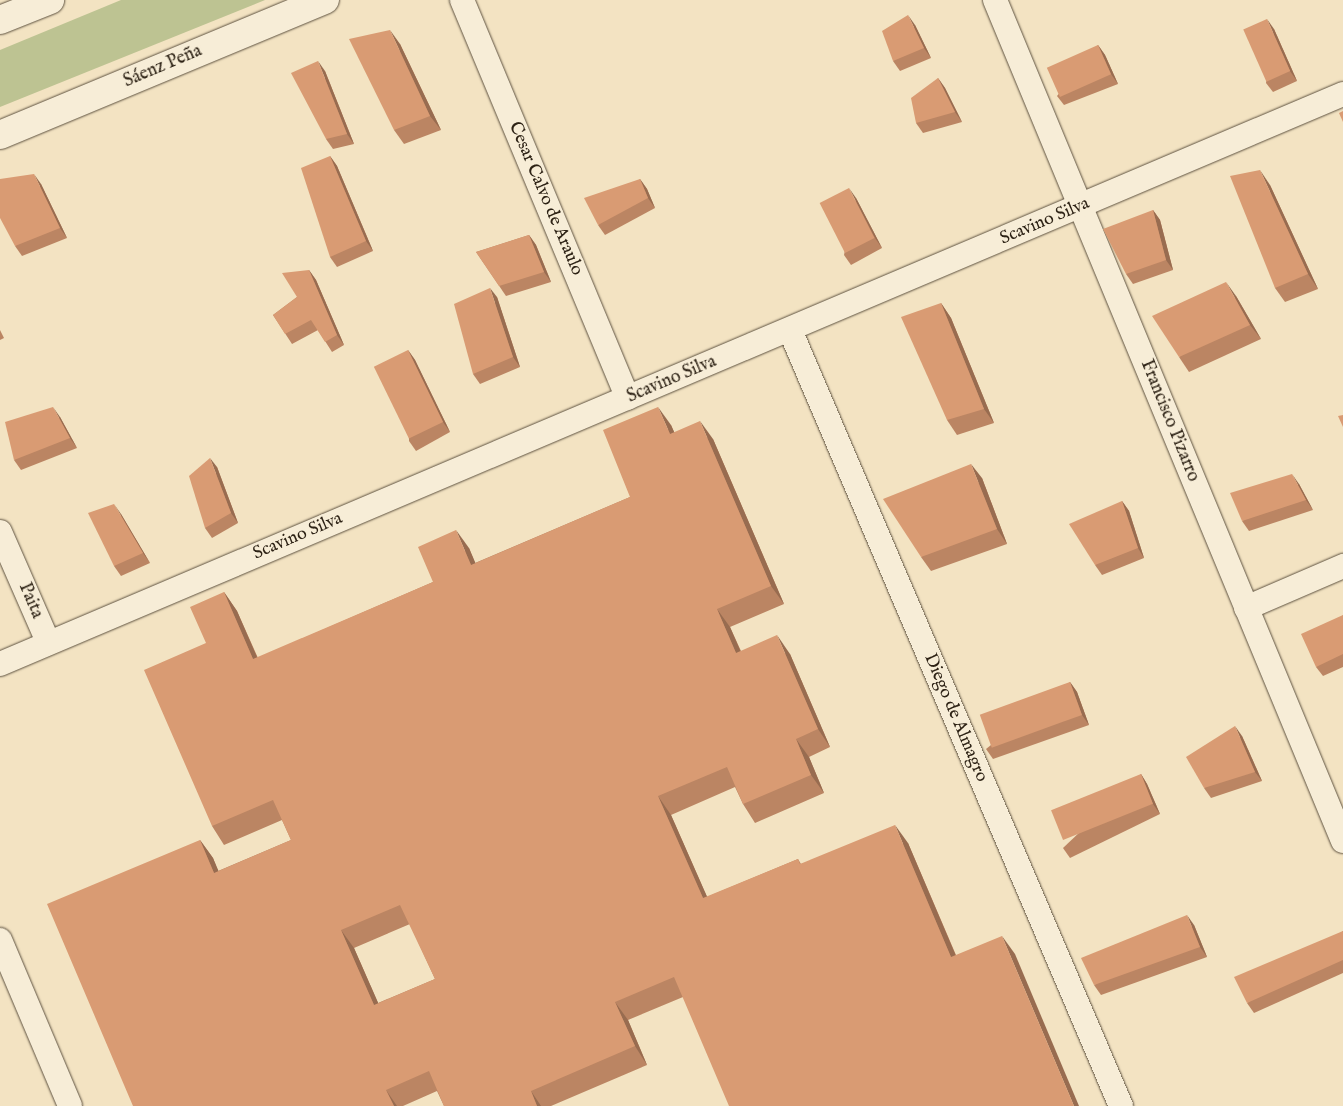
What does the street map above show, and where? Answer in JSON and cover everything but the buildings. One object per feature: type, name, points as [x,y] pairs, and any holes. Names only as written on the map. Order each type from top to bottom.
[{"type":"main road","points":[[0,20],[50,0]]},
{"type":"main road","name":"Sáenz Peña","points":[[0,135],[325,0]]},
{"type":"street","name":"Cesar Calvo de Araulo","points":[[462,0],[628,398]]},
{"type":"street","name":"Francisco Pizarro","points":[[995,0],[1246,608],[1338,816],[1343,841]]},
{"type":"street","name":"Scavino Silva","points":[[0,664],[48,642],[1081,207],[1343,94]]},
{"type":"street","name":"Diego de Almagro","points":[[790,330],[1121,1106]]},
{"type":"street","name":"Paita","points":[[0,532],[48,642]]},
{"type":"street","points":[[1246,608],[1343,566]]},
{"type":"street","points":[[0,940],[70,1106]]},
{"type":"green space","points":[[121,0],[265,0],[0,107],[0,50]]}]
